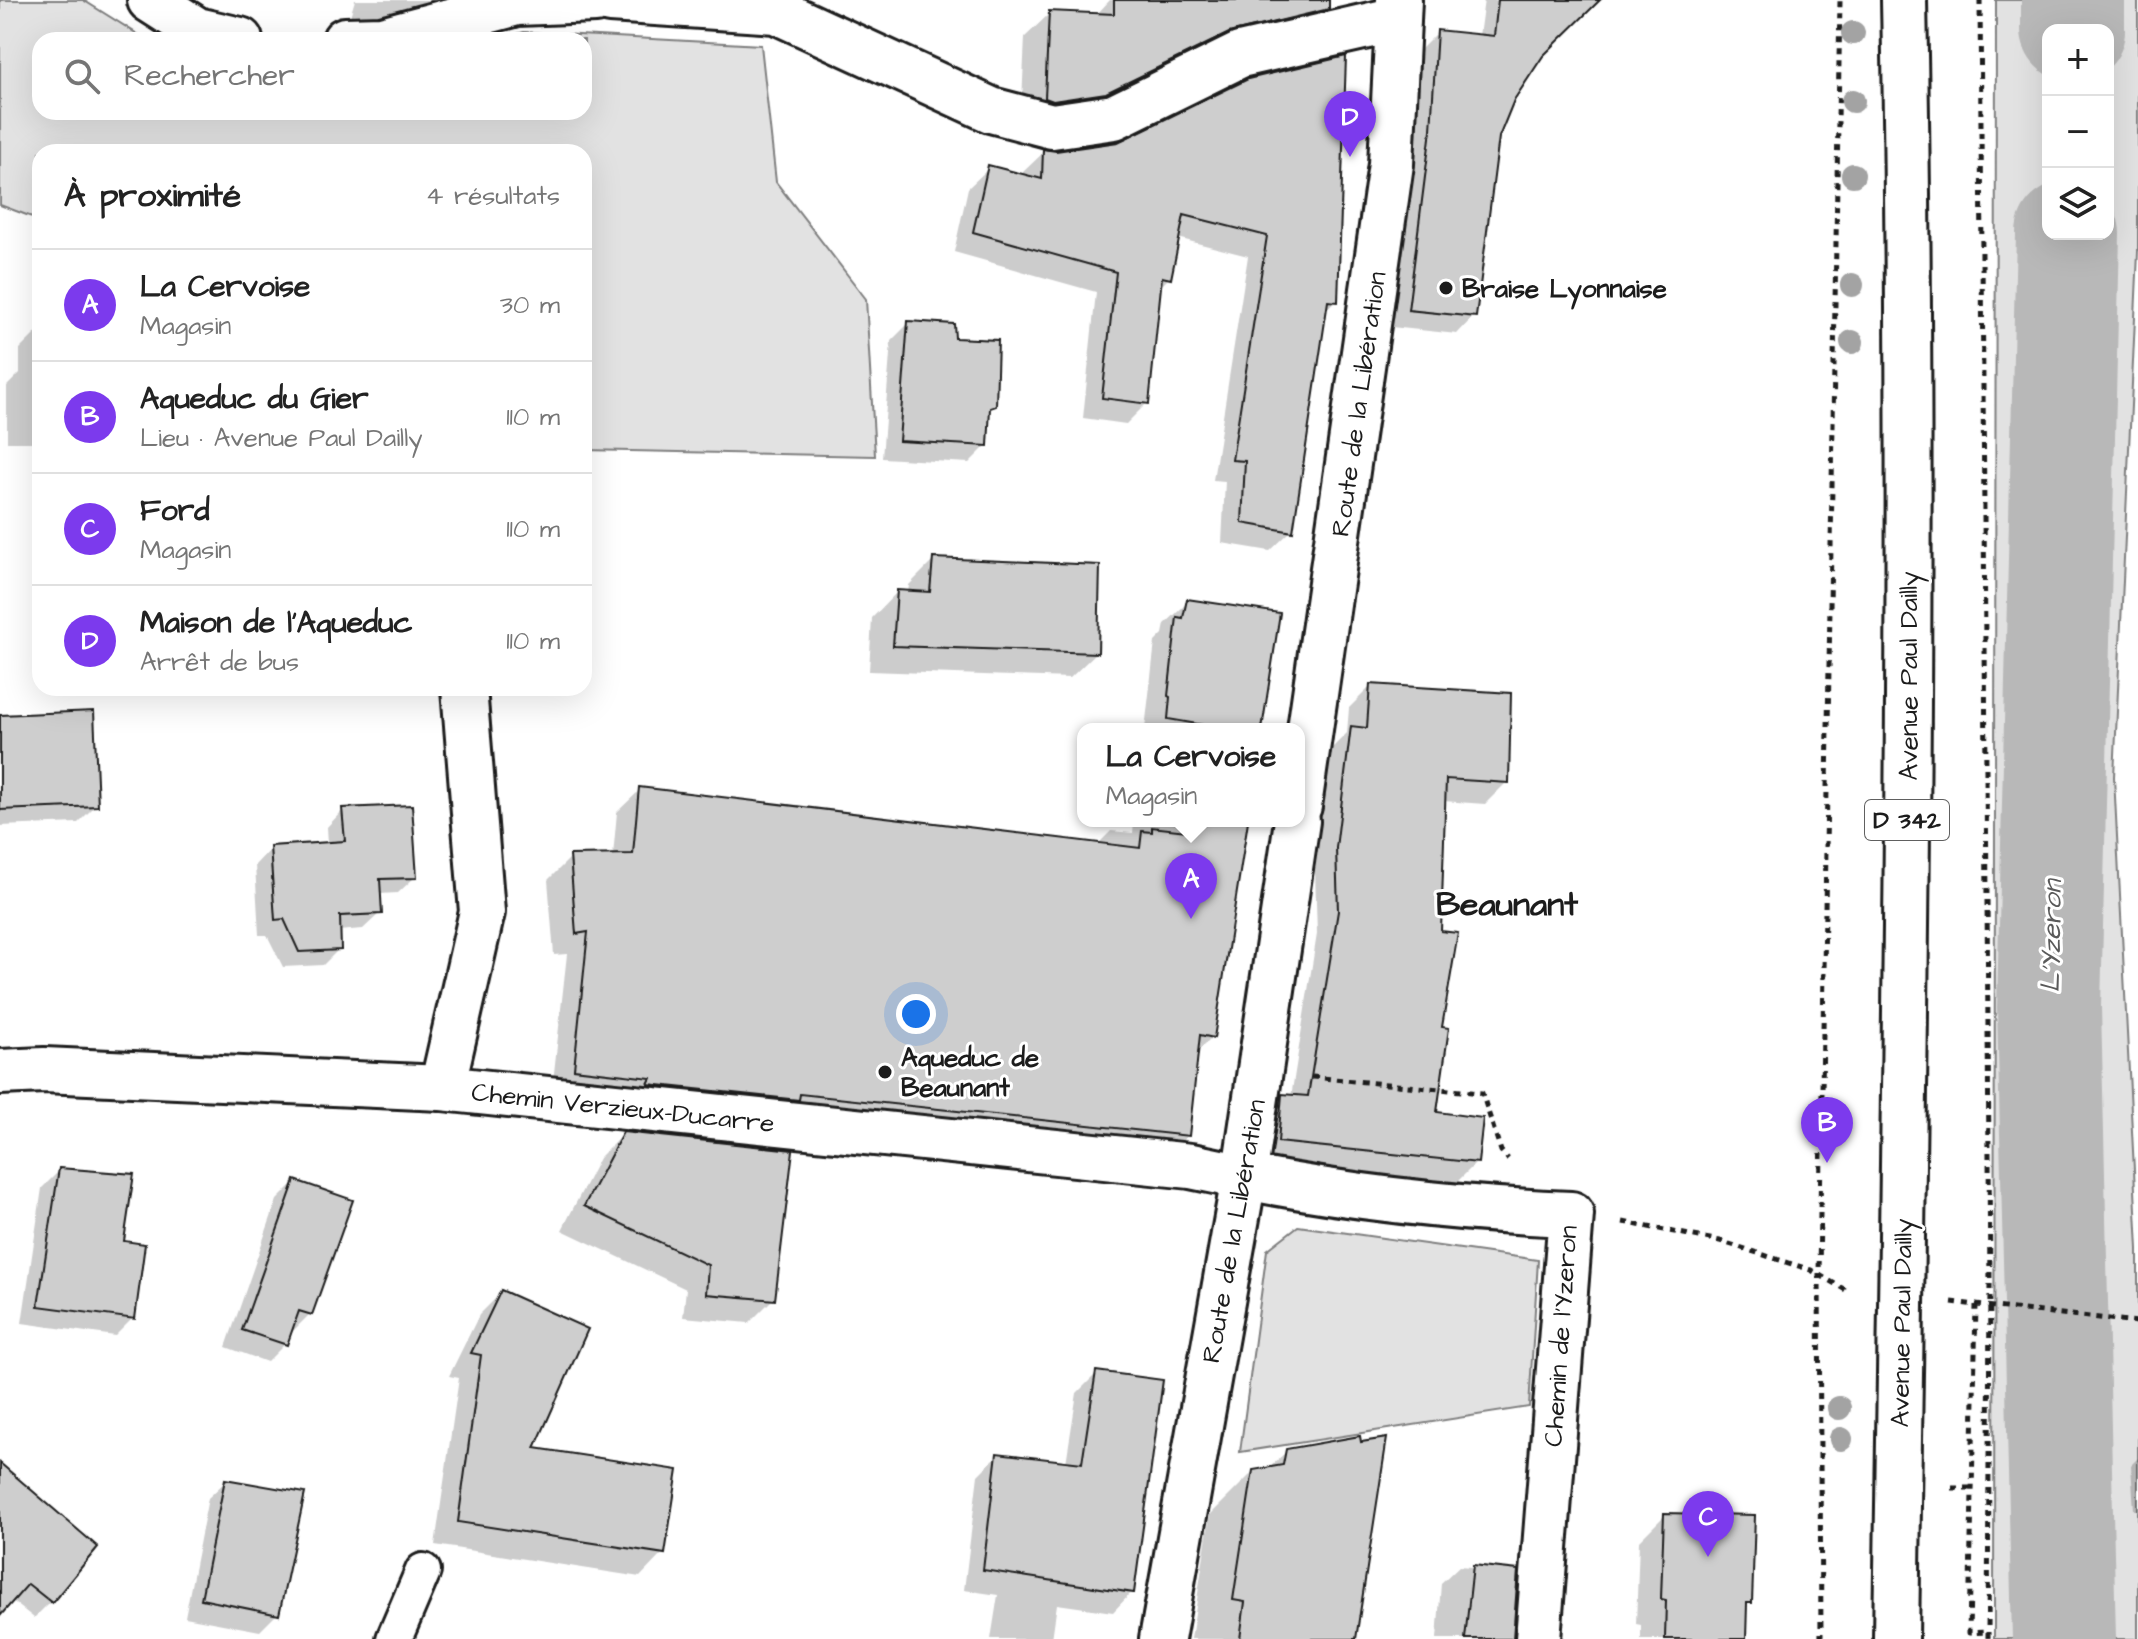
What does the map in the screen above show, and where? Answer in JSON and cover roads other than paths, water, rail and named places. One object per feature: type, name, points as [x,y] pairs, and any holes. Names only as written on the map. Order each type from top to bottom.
[{"type":"street","points":[[150,0],[197,30],[206,32]]},
{"type":"street","points":[[408,32],[517,3],[595,0]]},
{"type":"street","points":[[610,0],[780,6],[991,110],[1052,126],[1114,117],[1240,55],[1399,9]]},
{"type":"street","name":"Avenue Paul Dailly","points":[[1896,1639],[1909,603],[1904,0]]},
{"type":"street","name":"Route de la Libération","points":[[1305,764],[1391,164],[1399,9]]},
{"type":"street","points":[[442,1088],[482,912],[465,696]]},
{"type":"street","name":"Route de la Libération","points":[[1162,1639],[1244,1178],[1296,827]]},
{"type":"street","name":"Chemin Verzieux-Ducarre","points":[[0,1072],[44,1070],[442,1088],[1191,1166],[1244,1178]]},
{"type":"street","name":"Chemin de l'Yzeron","points":[[1244,1178],[1362,1196],[1571,1214],[1538,1639]]},
{"type":"lane","points":[[394,1639],[423,1571]]},
{"type":"waterway","name":"L'Yzeron","points":[[2073,0],[2073,24]]},
{"type":"waterway","name":"L'Yzeron","points":[[2064,1639],[2049,1007],[2068,240]]},
{"type":"place","name":"Maison de l'Aqueduc","points":[[1350,157]]},
{"type":"place","name":"Braise Lyonnaise","points":[[1446,288]]},
{"type":"place","name":"La Cervoise","points":[[1191,919]]},
{"type":"place","name":"Aqueduc de Beaunant","points":[[885,1072]]},
{"type":"place","name":"Aqueduc du Gier","points":[[1827,1163]]},
{"type":"place","name":"Ford","points":[[1708,1557]]},
{"type":"district","name":"Beaunant","points":[[1507,903]]}]
